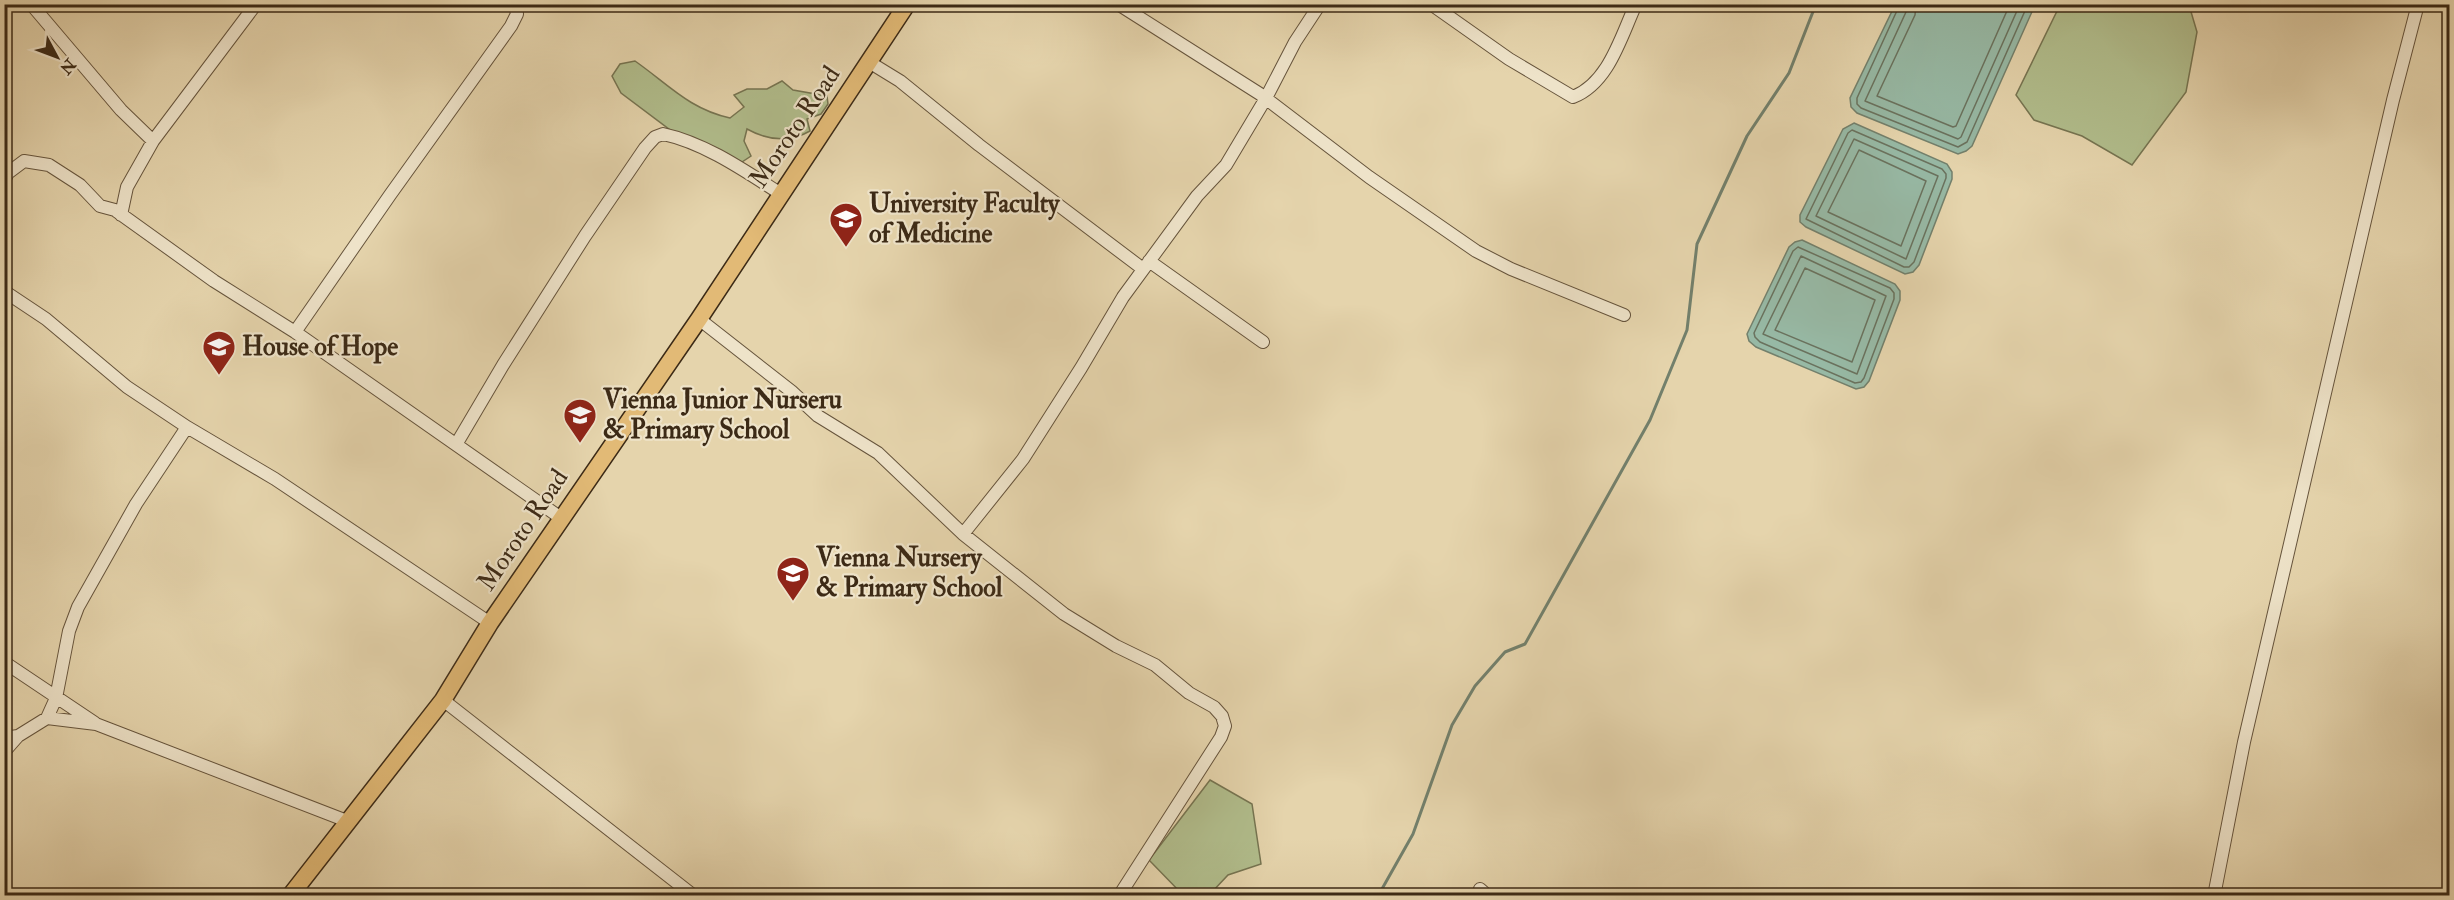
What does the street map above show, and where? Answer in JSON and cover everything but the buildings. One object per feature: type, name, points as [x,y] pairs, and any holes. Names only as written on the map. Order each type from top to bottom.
[{"type":"main road","name":"Moroto Road","points":[[290,896],[443,700],[490,623],[699,319],[907,4]]},
{"type":"street","points":[[32,4],[121,110],[153,141]]},
{"type":"street","points":[[121,215],[127,187],[153,141],[256,4]]},
{"type":"street","points":[[295,332],[512,26],[517,14],[515,4]]},
{"type":"street","points":[[1118,4],[1266,98],[1369,177],[1476,251],[1511,269],[1624,315]]},
{"type":"street","points":[[963,534],[1023,459],[1123,297],[1197,196],[1226,165],[1266,98],[1295,42],[1320,4]]},
{"type":"street","points":[[1431,4],[1509,59],[1574,97],[1598,79],[1605,69],[1636,4]]},
{"type":"street","points":[[2214,896],[2244,742],[2393,100],[2418,4]]},
{"type":"street","points":[[869,62],[900,81],[979,145],[1146,265],[1263,342]]},
{"type":"street","points":[[457,443],[474,412],[585,236],[645,148],[655,137],[663,134],[690,143],[781,194]]},
{"type":"street","points":[[4,180],[8,172],[24,161],[49,165],[80,185],[100,206],[111,208],[214,281],[295,332],[457,443],[561,518]]},
{"type":"street","points":[[4,291],[46,320],[108,374],[187,427],[275,479],[490,623]]},
{"type":"street","points":[[699,319],[791,391],[818,416],[878,453],[963,534],[1070,619],[1116,646],[1155,665],[1189,693],[1214,707],[1222,717],[1225,726],[1216,746],[1119,896]]},
{"type":"street","points":[[4,752],[18,736],[47,718],[56,698],[69,631],[78,607],[136,504],[187,427]]},
{"type":"street","points":[[4,662],[96,724],[347,821]]},
{"type":"street","points":[[443,700],[694,896]]},
{"type":"street","points":[[47,718],[96,724]]},
{"type":"street","points":[[4,738],[18,736]]},
{"type":"shaded area","points":[[2060,5],[2189,5],[2197,32],[2186,92],[2132,165],[2082,136],[2034,120],[2016,95]]},
{"type":"shaded area","points":[[635,61],[679,95],[702,109],[730,118],[744,107],[734,95],[747,89],[767,89],[782,81],[793,90],[827,96],[828,104],[821,114],[807,119],[810,131],[802,135],[778,139],[762,136],[747,129],[744,141],[751,156],[742,162],[709,151],[673,132],[621,93],[612,76],[620,64]]},
{"type":"shaded area","points":[[1210,780],[1252,804],[1261,864],[1228,875],[1212,892],[1183,895],[1149,860]]},
{"type":"water","points":[[1895,5],[2035,5],[1972,146],[1966,151],[1958,154],[1857,113],[1851,107],[1850,98]]},
{"type":"water","points":[[1854,123],[1947,164],[1952,172],[1952,179],[1919,265],[1913,272],[1905,274],[1806,227],[1800,222],[1800,215],[1843,129]]},
{"type":"water","points":[[1802,240],[1895,284],[1900,291],[1900,300],[1869,381],[1864,387],[1856,389],[1756,347],[1749,341],[1747,334],[1789,247]]},
{"type":"waterway","points":[[1378,896],[1413,834],[1452,725],[1475,686],[1505,652],[1525,644],[1650,420],[1687,330],[1697,244],[1747,136],[1789,73],[1816,4]]},
{"type":"place","name":"University Faculty of Medicine","points":[[846,248]]},
{"type":"place","name":"House of Hope","points":[[219,376]]},
{"type":"place","name":"Vienna Junior Nurseru & Primary School","points":[[580,444]]},
{"type":"place","name":"Vienna Nursery & Primary School","points":[[793,602]]}]
